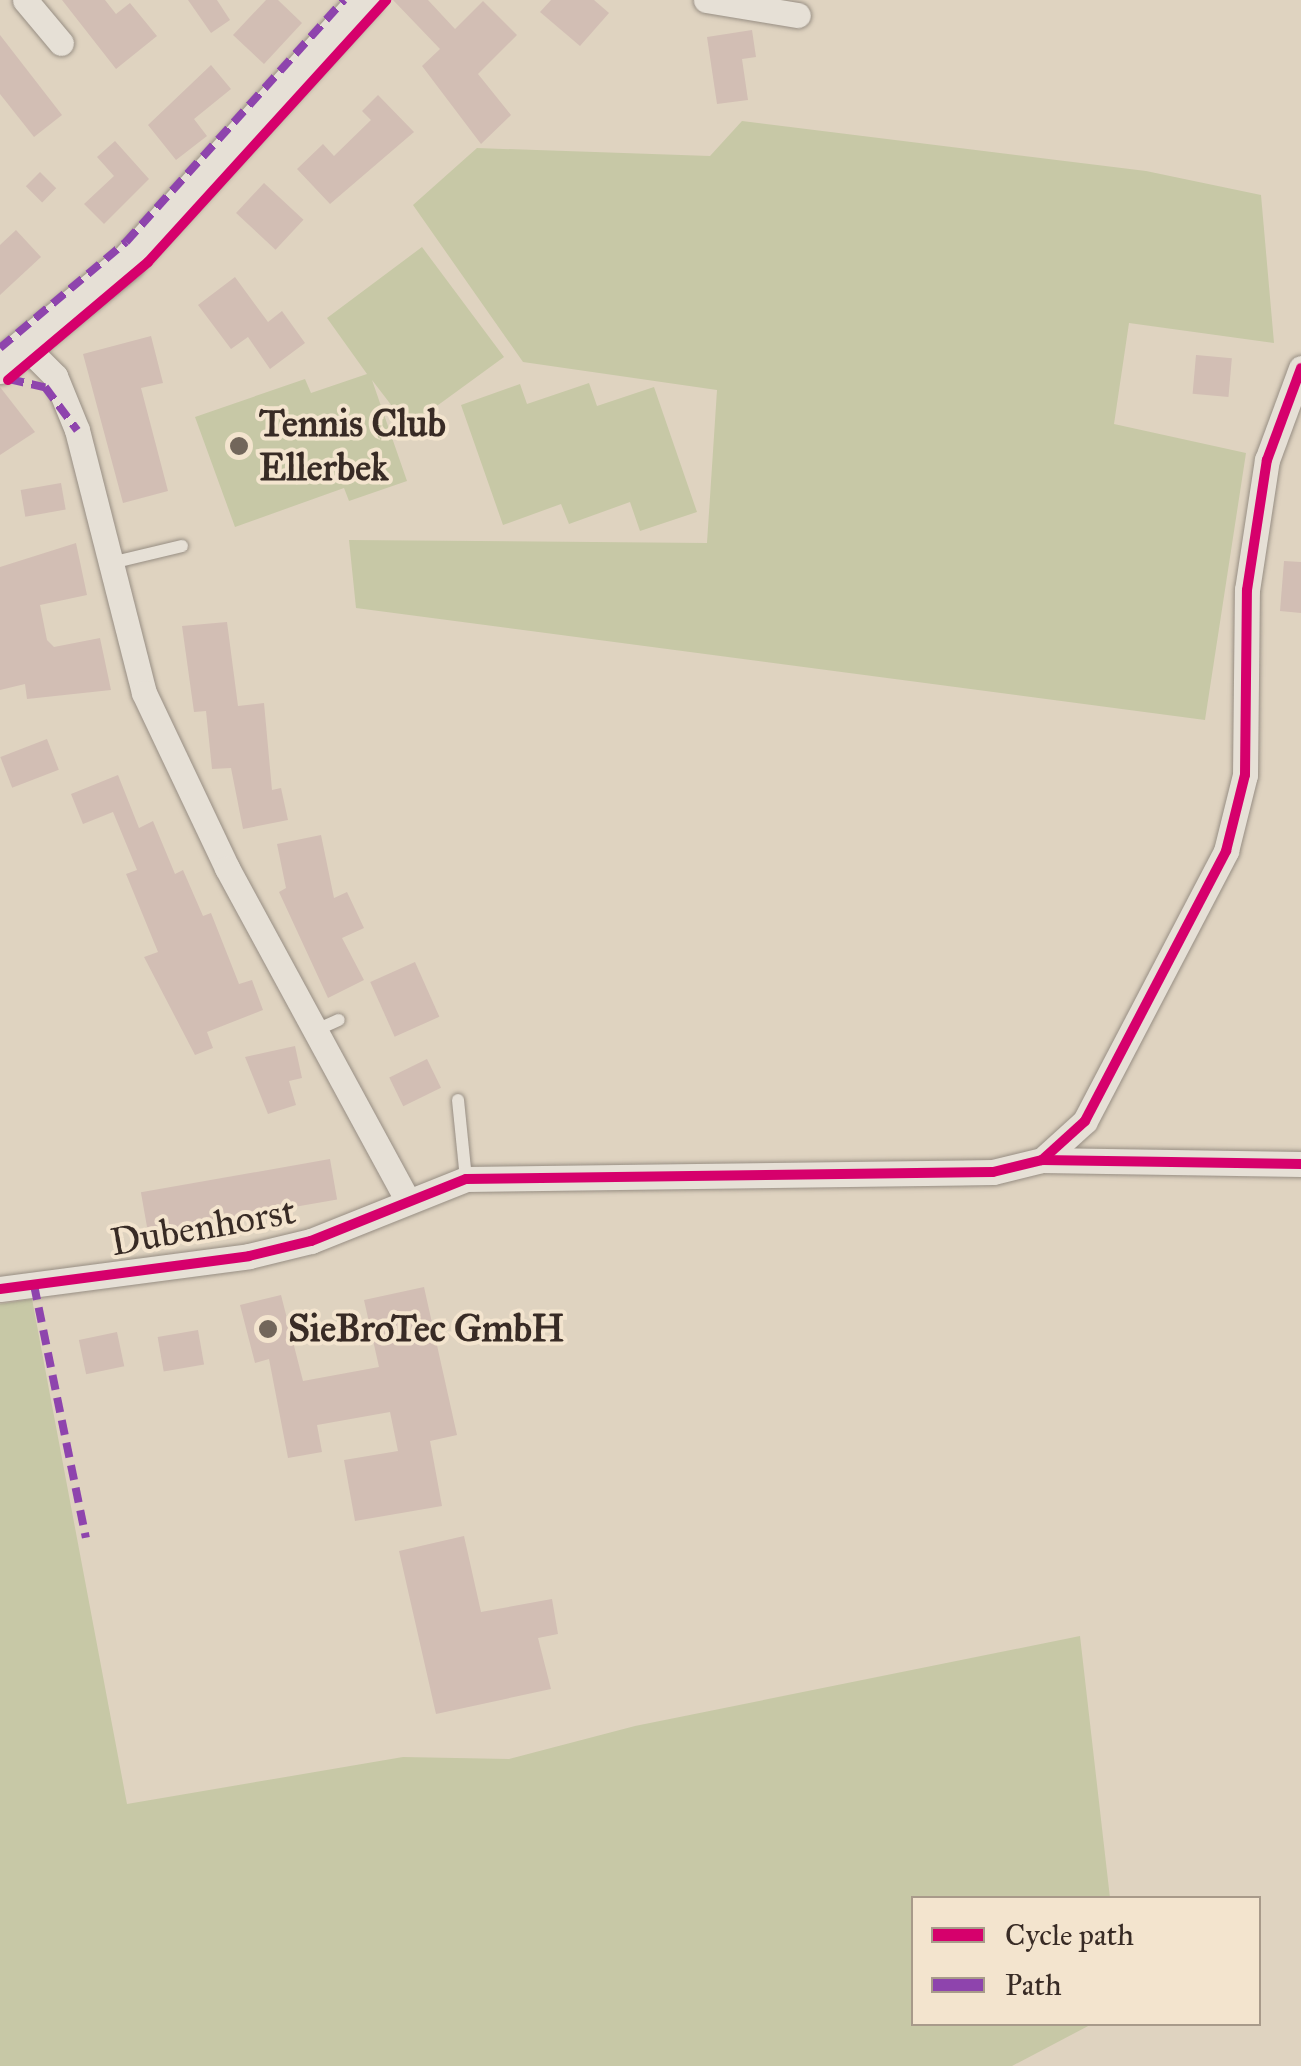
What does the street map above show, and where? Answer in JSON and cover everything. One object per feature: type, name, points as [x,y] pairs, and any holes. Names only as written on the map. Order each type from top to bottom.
[{"type":"main road","points":[[13,357],[128,262],[364,0]]},
{"type":"street","points":[[25,0],[60,43]]},
{"type":"street","points":[[706,0],[798,14]]},
{"type":"street","points":[[13,357],[55,376],[76,430],[144,692],[314,1031],[406,1198]]},
{"type":"street","points":[[1042,1160],[1085,1121],[1226,851],[1245,775],[1247,590],[1268,460],[1301,368]]},
{"type":"street","points":[[1042,1160],[1301,1164]]},
{"type":"street","name":"Dubenhorst","points":[[0,1289],[248,1256],[312,1240],[406,1198],[466,1179],[992,1172],[1042,1160]]},
{"type":"lane","points":[[110,563],[182,546]]},
{"type":"lane","points":[[314,1031],[340,1020]]},
{"type":"lane","points":[[458,1100],[466,1179]]},
{"type":"green space","points":[[742,121],[1146,171],[1261,195],[1274,343],[1129,323],[1114,424],[1246,453],[1205,720],[356,608],[349,540],[707,543],[717,390],[523,362],[413,205],[477,148],[710,156]]},
{"type":"green space","points":[[422,247],[504,357],[408,427],[372,380],[407,481],[349,501],[344,488],[235,527],[195,417],[305,379],[311,393],[367,374],[327,318]]},
{"type":"green space","points":[[589,383],[597,406],[654,387],[697,512],[640,531],[630,502],[569,524],[561,504],[503,525],[461,405],[520,384],[527,404]]},
{"type":"green space","points":[[32,1299],[127,1804],[403,1757],[509,1759],[635,1726],[1080,1636],[1110,1896],[911,1896],[911,2026],[1088,2026],[1012,2066],[0,2066],[0,1304]]},
{"type":"building","points":[[62,0],[105,0],[116,14],[130,3],[157,36],[116,69]]},
{"type":"building","points":[[188,0],[217,0],[230,20],[211,33]]},
{"type":"building","points":[[266,0],[278,0],[302,23],[264,64],[233,35]]},
{"type":"building","points":[[393,0],[428,0],[455,29],[483,1],[517,35],[478,74],[511,115],[481,144],[422,66],[440,49]]},
{"type":"building","points":[[551,0],[594,0],[609,13],[580,46],[540,12]]},
{"type":"building","points":[[752,30],[756,57],[742,59],[748,100],[717,104],[707,37]]},
{"type":"building","points":[[0,35],[62,115],[34,137],[0,94]]},
{"type":"building","points":[[211,65],[231,89],[194,119],[207,136],[176,160],[148,125]]},
{"type":"building","points":[[378,95],[414,132],[330,204],[297,169],[323,144],[334,156],[371,120],[362,111]]},
{"type":"building","points":[[115,141],[149,179],[104,224],[84,204],[114,176],[97,157]]},
{"type":"building","points":[[40,172],[56,188],[42,202],[26,186]]},
{"type":"building","points":[[264,183],[303,220],[276,250],[236,213]]},
{"type":"building","points":[[16,230],[41,257],[0,295],[0,245]]},
{"type":"building","points":[[235,277],[268,322],[282,311],[305,343],[270,369],[248,337],[231,349],[198,305]]},
{"type":"building","points":[[151,336],[163,383],[141,388],[168,491],[123,503],[83,354]]},
{"type":"building","points":[[1196,355],[1232,358],[1228,397],[1193,394]]},
{"type":"building","points":[[0,387],[35,432],[0,455]]},
{"type":"building","points":[[61,483],[66,510],[25,517],[21,490]]},
{"type":"building","points":[[76,543],[87,595],[40,605],[47,640],[54,647],[100,638],[111,690],[27,699],[25,684],[0,690],[0,567]]},
{"type":"building","points":[[1284,561],[1301,562],[1301,613],[1280,611]]},
{"type":"building","points":[[227,622],[238,706],[264,703],[272,790],[281,788],[288,820],[243,829],[231,768],[212,769],[206,711],[194,712],[182,626]]},
{"type":"building","points":[[47,739],[59,770],[12,788],[0,757]]},
{"type":"building","points":[[118,775],[139,828],[153,821],[175,874],[183,870],[203,916],[211,913],[239,984],[252,980],[263,1010],[207,1032],[213,1048],[195,1055],[144,957],[158,952],[126,874],[137,870],[113,812],[83,824],[71,794]]},
{"type":"building","points":[[321,835],[334,898],[347,892],[364,928],[342,938],[364,980],[328,998],[279,892],[286,888],[277,844]]},
{"type":"building","points":[[415,962],[439,1017],[395,1037],[370,982]]},
{"type":"building","points":[[295,1046],[302,1078],[289,1081],[296,1105],[268,1114],[245,1057]]},
{"type":"building","points":[[427,1059],[441,1088],[403,1106],[389,1077]]},
{"type":"building","points":[[330,1159],[337,1199],[148,1233],[141,1192]]},
{"type":"building","points":[[424,1287],[457,1435],[430,1441],[442,1506],[355,1521],[344,1460],[398,1451],[390,1412],[317,1425],[322,1452],[288,1458],[269,1359],[255,1363],[240,1305],[281,1295],[303,1381],[379,1367],[364,1300]]},
{"type":"building","points":[[198,1330],[204,1364],[164,1372],[158,1337]]},
{"type":"building","points":[[117,1332],[124,1366],[86,1374],[79,1340]]},
{"type":"building","points":[[464,1536],[481,1612],[552,1599],[558,1634],[538,1638],[551,1689],[436,1714],[399,1551]]},
{"type":"marked path","points":[[0,348],[126,242],[344,0]]},
{"type":"marked path","points":[[9,379],[45,387],[77,430]]},
{"type":"marked path","points":[[34,1285],[86,1538]]},
{"type":"cycle path","points":[[8,380],[148,262],[386,0]]},
{"type":"cycle path","points":[[1042,1160],[1085,1121],[1226,851],[1245,775],[1247,590],[1267,460],[1301,368]]},
{"type":"cycle path","points":[[0,1289],[249,1256],[311,1241],[466,1179],[993,1172],[1042,1160],[1301,1164]]},
{"type":"place","name":"Tennis Club Ellerbek","points":[[239,446]]},
{"type":"place","name":"SieBroTec GmbH","points":[[268,1329]]}]
